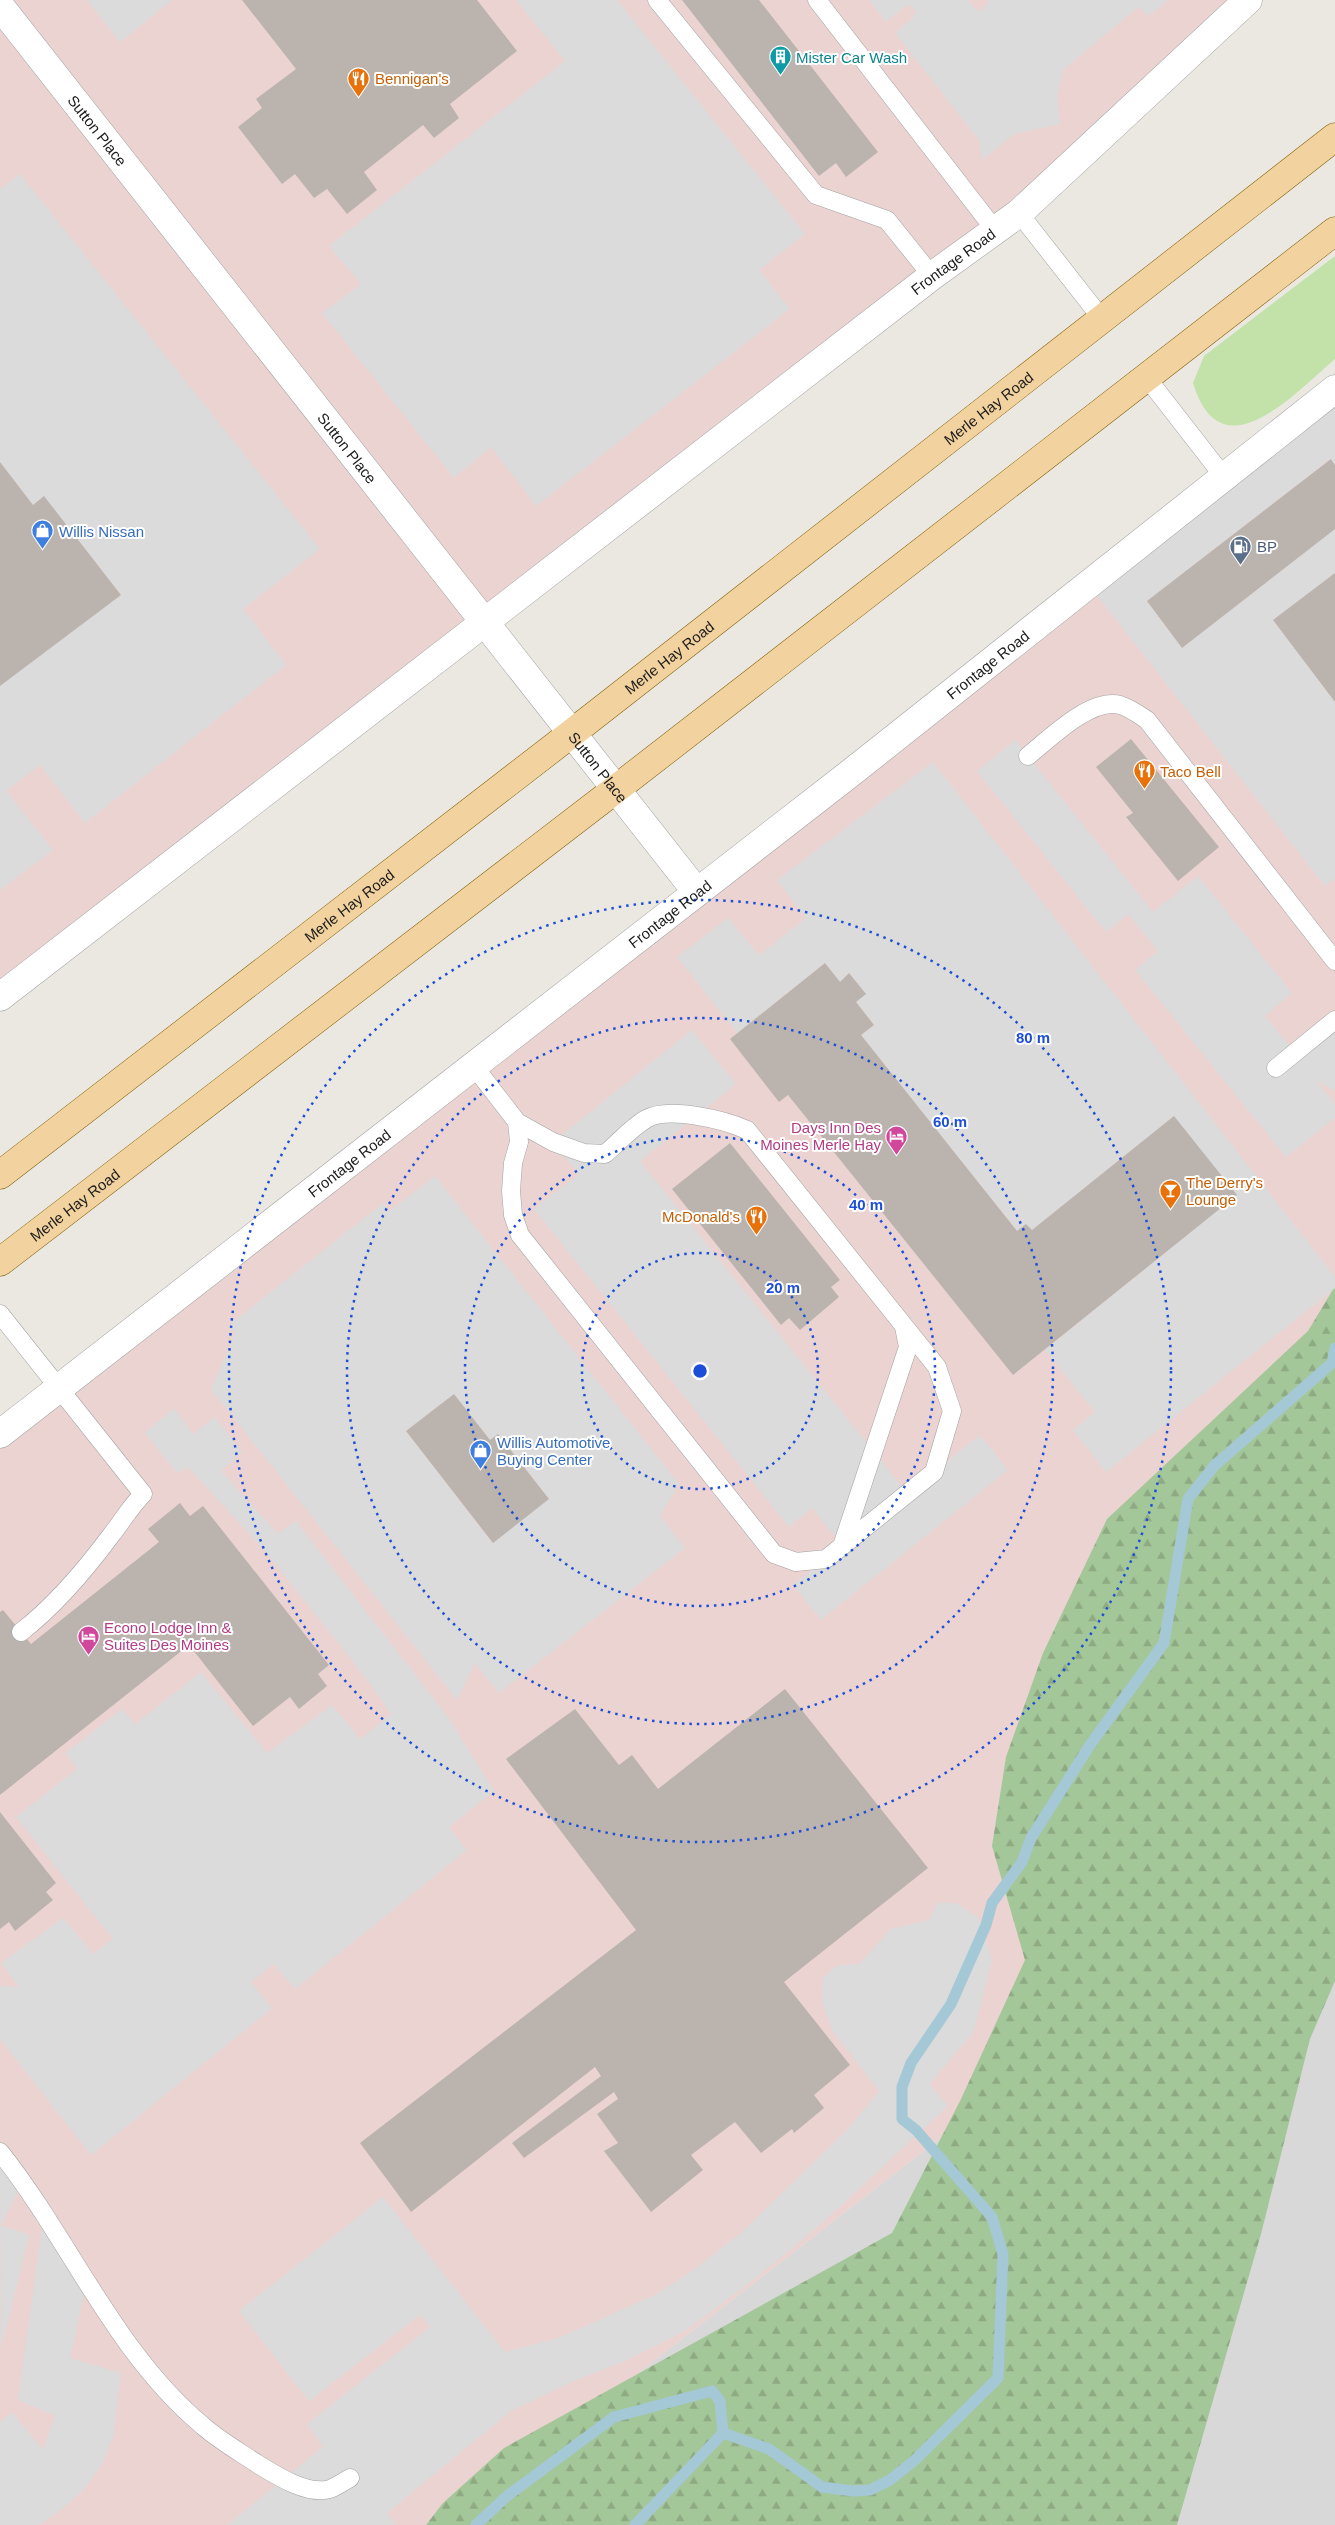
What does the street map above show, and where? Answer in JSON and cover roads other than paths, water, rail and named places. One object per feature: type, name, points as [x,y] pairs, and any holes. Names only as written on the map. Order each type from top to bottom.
[{"type":"main road","name":"Merle Hay Road","points":[[0,1175],[572,733],[1335,137]]},
{"type":"main road","name":"Merle Hay Road","points":[[0,1262],[616,790],[1335,231]]},
{"type":"street","name":"Frontage Road","points":[[0,996],[932,276],[1020,213],[1248,0]]},
{"type":"street","name":"Sutton Place","points":[[0,6],[696,891]]},
{"type":"street","name":"Frontage Road","points":[[0,1434],[696,891],[848,775],[1335,390]]},
{"type":"lane","points":[[657,0],[816,195],[887,220],[932,276]]},
{"type":"lane","points":[[817,0],[995,230]]},
{"type":"lane","points":[[1020,213],[1102,319]]},
{"type":"lane","points":[[1147,378],[1224,477]]},
{"type":"lane","points":[[1028,756],[1085,711],[1118,704],[1147,720],[1335,961]]},
{"type":"lane","points":[[1276,1068],[1335,1020]]},
{"type":"lane","points":[[473,1065],[517,1122],[553,1142],[584,1153],[605,1154],[647,1119],[666,1114],[730,1122],[747,1130],[937,1367],[952,1411],[934,1472],[826,1559],[796,1562],[774,1554],[520,1235],[512,1215],[511,1191],[513,1163],[519,1142],[517,1122]]},
{"type":"lane","points":[[0,1314],[143,1494],[129,1508],[81,1572],[40,1618],[21,1632]]},
{"type":"lane","points":[[842,1546],[908,1347],[903,1324]]},
{"type":"lane","points":[[0,2152],[31,2192],[117,2327],[175,2400],[203,2426],[283,2480],[309,2488],[329,2490],[350,2478]]},
{"type":"waterway","points":[[723,2433],[769,2449],[822,2487],[853,2491],[870,2490],[890,2480],[915,2460],[998,2378],[1003,2254],[992,2217],[916,2130],[902,2119],[902,2087],[911,2063],[951,2004],[986,1925],[992,1903],[1022,1862],[1031,1838],[1090,1745],[1164,1643],[1188,1499],[1214,1466],[1332,1363],[1335,1348]]},
{"type":"waterway","points":[[476,2525],[507,2496],[614,2417],[712,2391],[720,2401],[723,2433],[635,2525]]},
{"type":"place","name":"Mister Car Wash","points":[[780,76]]},
{"type":"place","name":"Bennigan's","points":[[359,97]]},
{"type":"place","name":"Willis Nissan","points":[[43,550]]},
{"type":"place","name":"BP","points":[[1241,565]]},
{"type":"place","name":"Taco Bell","points":[[1144,790]]},
{"type":"place","name":"Days Inn Des Moines Merle Hay","points":[[897,1155]]},
{"type":"place","name":"The Derry's Lounge","points":[[1170,1210]]},
{"type":"place","name":"McDonald's","points":[[756,1235]]},
{"type":"place","name":"Willis Automotive Buying Center","points":[[481,1470]]},
{"type":"place","name":"Econo Lodge Inn & Suites Des Moines","points":[[88,1655]]}]
